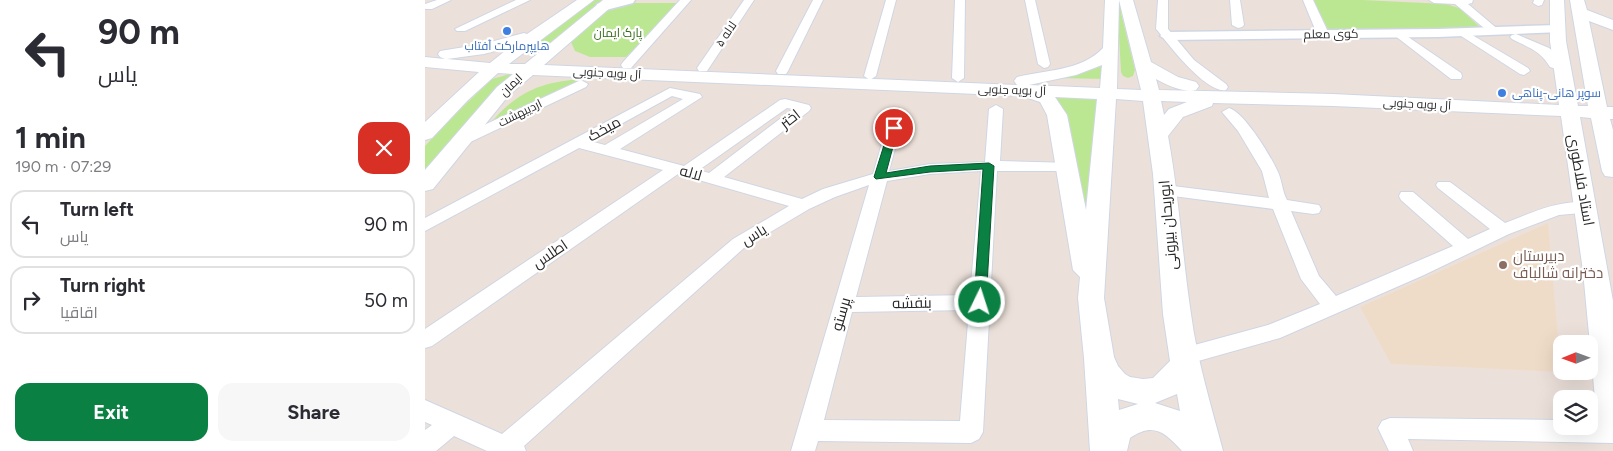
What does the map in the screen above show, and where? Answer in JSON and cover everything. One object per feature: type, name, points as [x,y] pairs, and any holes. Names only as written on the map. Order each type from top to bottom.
[{"type":"main road","points":[[1091,298],[1109,88],[1112,0]]},
{"type":"main road","name":"ابوریحان بیرونی","points":[[1126,0],[1147,82],[1157,136],[1165,190],[1177,314],[1204,451]]},
{"type":"main road","name":"استاد فلاطوری","points":[[1545,1],[1563,73],[1586,208],[1596,271],[1613,419]]},
{"type":"main road","name":"ایمان","points":[[425,134],[449,107],[529,39],[600,2]]},
{"type":"main road","name":"ایمان","points":[[425,184],[495,100],[600,2]]},
{"type":"main road","points":[[1577,6],[1613,25]]},
{"type":"main road","name":"استاد فلاطوری","points":[[1577,6],[1605,102],[1613,171]]},
{"type":"main road","points":[[1586,39],[1613,36]]},
{"type":"main road","points":[[451,59],[529,39],[529,49],[555,45],[580,73]]},
{"type":"main road","points":[[1022,86],[1091,64],[1107,56],[1110,50]]},
{"type":"main road","name":"آل بویه جنوبی","points":[[425,52],[490,72],[528,69],[580,73],[1109,88],[1147,82],[1190,86],[1222,99]]},
{"type":"main road","name":"آل بویه جنوبی","points":[[425,62],[451,59]]},
{"type":"main road","points":[[451,59],[465,70],[490,72]]},
{"type":"main road","name":"آل بویه جنوبی","points":[[580,73],[627,65],[958,78],[1022,86]]},
{"type":"main road","points":[[495,100],[516,88],[535,81],[580,73]]},
{"type":"main road","name":"آل بویه جنوبی","points":[[1147,82],[1222,99],[1425,99],[1514,103],[1563,73],[1605,102]]},
{"type":"main road","points":[[1514,103],[1547,94],[1563,73]]},
{"type":"main road","points":[[1022,86],[1047,98],[1053,104],[1057,115],[1091,298],[1108,451]]},
{"type":"main road","points":[[1157,136],[1176,113],[1191,106],[1222,99]]},
{"type":"main road","points":[[1514,103],[1574,138]]},
{"type":"main road","points":[[1099,358],[1105,373],[1115,384],[1137,391],[1159,390],[1175,378],[1185,360]]},
{"type":"main road","points":[[1108,451],[1115,430],[1131,419],[1151,416],[1178,424],[1204,451]]},
{"type":"street","points":[[428,7],[446,0]]},
{"type":"street","points":[[461,29],[525,0]]},
{"type":"street","points":[[600,2],[629,0]]},
{"type":"street","points":[[627,65],[686,0]]},
{"type":"street","name":"لاله ۵","points":[[703,68],[749,0]]},
{"type":"street","points":[[782,71],[818,0]]},
{"type":"street","points":[[870,76],[891,0]]},
{"type":"street","points":[[958,78],[960,0]]},
{"type":"street","points":[[1030,0],[1044,64]]},
{"type":"street","points":[[1163,0],[1162,29],[1222,99],[1244,129],[1270,171],[1276,195],[1311,279],[1333,306]]},
{"type":"street","points":[[1235,0],[1238,25]]},
{"type":"street","points":[[1307,0],[1323,34]]},
{"type":"street","points":[[1434,0],[1470,0]]},
{"type":"street","points":[[1458,1],[1494,31]]},
{"type":"street","name":"کوی معلم","points":[[1167,36],[1494,31],[1527,36],[1563,73]]},
{"type":"street","points":[[1462,32],[1524,71]]},
{"type":"street","points":[[1398,33],[1455,76]]},
{"type":"street","points":[[1516,37],[1545,51],[1563,73]]},
{"type":"street","name":"اردیبهشت","points":[[459,142],[580,73]]},
{"type":"street","name":"میخک","points":[[425,225],[670,92],[695,96],[608,150]]},
{"type":"street","name":"اختر","points":[[680,170],[785,103],[804,108],[712,179]]},
{"type":"street","points":[[809,430],[971,432],[996,109]]},
{"type":"street","name":"پرستو","points":[[803,451],[879,177],[899,112]]},
{"type":"street","name":"لاله","points":[[578,143],[803,205]]},
{"type":"street","name":"یاس","points":[[510,449],[739,243],[803,205],[829,193],[879,177],[930,169],[991,166],[1067,166]]},
{"type":"street","name":"اطلس","points":[[425,340],[680,170]]},
{"type":"street","points":[[1444,185],[1503,230]]},
{"type":"street","points":[[1165,190],[1313,209]]},
{"type":"street","points":[[1407,196],[1465,246]]},
{"type":"street","points":[[1185,360],[1273,332],[1417,270],[1465,246],[1503,230],[1557,210],[1586,208]]},
{"type":"street","name":"بنفشه","points":[[844,305],[980,302]]},
{"type":"street","points":[[425,410],[451,424],[510,449]]},
{"type":"street","points":[[425,445],[451,424]]},
{"type":"street","points":[[1401,451],[1390,428],[1613,432]]},
{"type":"shaded area","name":"دبیرستان دخترانه شالباف","points":[[1548,223],[1558,335],[1553,335],[1553,372],[1391,364],[1360,307]]},
{"type":"green space","points":[[592,0],[606,0],[557,40],[542,47],[532,43]]},
{"type":"green space","points":[[1117,0],[1121,0],[1121,13],[1135,70],[1133,76],[1128,78],[1123,76],[1121,72]]},
{"type":"green space","points":[[1313,0],[1363,0],[1446,4],[1459,8],[1481,28],[1329,31]]},
{"type":"green space","name":"پارک ایمان","points":[[633,3],[679,3],[626,57],[590,57],[575,51],[571,42],[609,8]]},
{"type":"green space","points":[[1108,58],[1107,79],[1054,78]]},
{"type":"green space","points":[[510,74],[516,75],[425,178],[425,146],[492,79]]},
{"type":"green space","points":[[585,79],[488,126],[498,114],[530,90],[555,82]]},
{"type":"green space","points":[[1049,95],[1099,97],[1088,245]]},
{"type":"place","name":"هایپرمارکت آفتاب","points":[[507,31]]},
{"type":"place","name":"سوپر هانی-پناهی","points":[[1502,93]]},
{"type":"place","name":"دبیرستان دخترانه شالباف","points":[[1503,265]]},
{"type":"route","points":[[894,128],[879,177],[930,169],[989,166],[980,302]]}]
